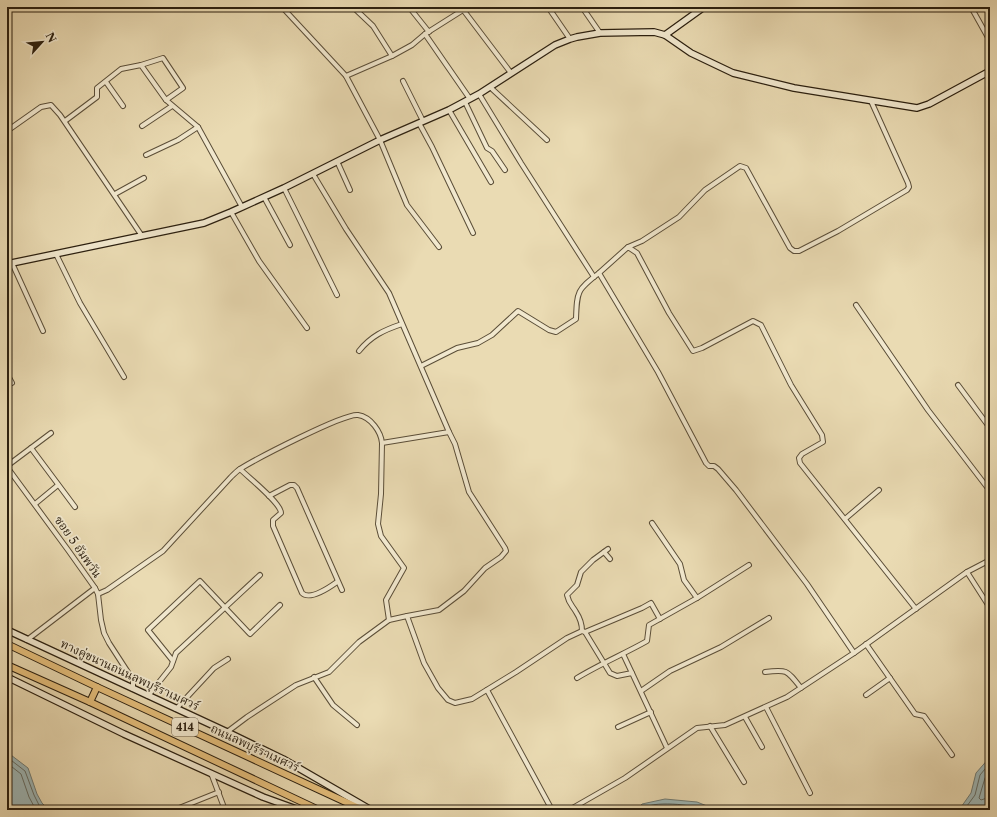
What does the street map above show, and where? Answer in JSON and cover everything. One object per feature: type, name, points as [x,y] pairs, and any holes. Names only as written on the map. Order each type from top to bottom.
[{"type":"main road","name":"ถนนลพบุรีราเมศวร์","points":[[7,644],[363,810]]},
{"type":"main road","name":"414","points":[[7,665],[90,702],[319,810]]},
{"type":"main road","points":[[90,702],[97,687]]},
{"type":"street","points":[[282,7],[346,76],[380,140],[408,204],[438,247]]},
{"type":"street","points":[[353,7],[373,26],[392,56]]},
{"type":"street","points":[[409,7],[427,33],[467,100],[487,148],[492,151],[505,170]]},
{"type":"street","points":[[548,7],[570,39]]},
{"type":"street","points":[[582,7],[600,33]]},
{"type":"street","points":[[665,35],[704,7]]},
{"type":"street","points":[[971,7],[990,41]]},
{"type":"street","points":[[346,76],[412,46],[427,33],[462,9],[511,73]]},
{"type":"street","points":[[43,331],[10,264],[204,223],[284,188],[380,140],[449,110],[479,94],[555,45],[577,37],[600,33],[654,32],[665,35],[691,53],[733,73],[794,88],[917,108],[929,104],[990,71]]},
{"type":"street","points":[[64,121],[97,97],[97,88],[121,69],[141,66],[163,58],[183,88],[166,100]]},
{"type":"street","points":[[141,66],[166,100],[198,127],[242,207]]},
{"type":"street","points":[[403,81],[432,147],[473,233]]},
{"type":"street","points":[[106,82],[123,106]]},
{"type":"street","points":[[490,87],[547,140]]},
{"type":"street","points":[[479,94],[594,277]]},
{"type":"street","points":[[421,366],[456,348],[478,343],[492,335],[518,311],[548,330],[556,332],[576,319],[576,299],[579,290],[628,247],[642,241],[679,217],[705,190],[740,166],[746,168],[790,248],[794,251],[799,251],[838,231],[909,187],[871,101]]},
{"type":"street","points":[[7,131],[41,107],[51,105],[64,121],[142,236]]},
{"type":"street","points":[[142,126],[172,106]]},
{"type":"street","points":[[449,110],[491,182]]},
{"type":"street","points":[[146,155],[178,140],[198,127]]},
{"type":"street","points":[[337,161],[350,190]]},
{"type":"street","points":[[227,732],[296,685],[329,672],[359,642],[390,620],[439,610],[464,591],[485,568],[501,557],[506,551],[469,492],[455,444],[389,293],[346,229],[313,174]]},
{"type":"street","points":[[114,194],[144,178]]},
{"type":"street","points":[[284,188],[338,295]]},
{"type":"street","points":[[264,197],[290,245]]},
{"type":"street","points":[[231,212],[259,261],[307,328]]},
{"type":"street","points":[[628,247],[637,254],[669,313],[693,351],[702,348],[753,321],[761,325],[792,385],[822,435],[823,442],[802,454],[799,458],[800,463],[916,609]]},
{"type":"street","points":[[56,254],[80,303],[124,377]]},
{"type":"street","points":[[599,273],[658,372],[706,463],[709,466],[714,466],[718,469],[736,490],[807,584],[854,653]]},
{"type":"street","points":[[856,305],[928,410],[990,490]]},
{"type":"street","points":[[359,351],[368,340],[386,330],[402,324]]},
{"type":"street","points":[[7,374],[12,383]]},
{"type":"street","points":[[958,385],[990,428]]},
{"type":"street","points":[[98,594],[162,551],[240,469],[291,442],[341,419],[356,414],[365,417],[381,435],[381,494],[378,524],[381,536],[404,568],[386,600],[390,620]]},
{"type":"street","points":[[382,443],[449,432]]},
{"type":"street","points":[[7,467],[51,433]]},
{"type":"street","points":[[31,448],[75,507]]},
{"type":"street","name":"ซอย 5 อัมพวัน","points":[[7,467],[95,588],[98,594],[104,633],[108,643],[133,680],[133,689]]},
{"type":"street","points":[[240,469],[269,496],[281,510],[281,513],[273,520],[273,526],[302,593],[305,596],[309,596],[326,589],[337,582]]},
{"type":"street","points":[[34,504],[58,485]]},
{"type":"street","points":[[269,496],[290,485],[294,485],[297,488],[337,582],[342,590]]},
{"type":"street","points":[[845,519],[880,490]]},
{"type":"street","points":[[652,523],[680,564],[684,580],[697,598]]},
{"type":"street","points":[[610,559],[606,550],[581,572],[577,585],[567,595],[568,602],[577,613],[584,632],[610,673],[617,676],[632,672]]},
{"type":"street","points":[[569,810],[625,778],[698,728],[725,725],[788,696],[854,653],[967,572],[990,560]]},
{"type":"street","points":[[577,678],[647,641],[649,625],[697,598],[749,565]]},
{"type":"street","points":[[967,572],[990,608]]},
{"type":"street","points":[[148,696],[171,667],[176,653],[260,575]]},
{"type":"street","points":[[173,661],[148,630],[200,581],[224,609],[250,634],[280,605]]},
{"type":"street","points":[[28,640],[95,588]]},
{"type":"street","points":[[407,616],[424,663],[438,688],[448,700],[455,703],[472,699],[567,638],[651,603],[660,619]]},
{"type":"street","points":[[641,691],[670,671],[721,647],[769,618]]},
{"type":"street","name":"ทางคู่ขนานถนนลพบุรีราเมศวร์","points":[[7,630],[282,759],[371,810]]},
{"type":"street","points":[[866,644],[915,714],[924,716],[952,755]]},
{"type":"street","points":[[623,654],[667,748]]},
{"type":"street","points":[[176,709],[214,668],[228,658]]},
{"type":"street","points":[[764,672],[783,670],[788,673],[801,688]]},
{"type":"street","name":"414","points":[[7,677],[124,734],[263,797],[298,810]]},
{"type":"street","points":[[314,677],[333,705],[357,725]]},
{"type":"street","points":[[866,695],[890,678]]},
{"type":"street","points":[[487,690],[552,810]]},
{"type":"street","points":[[766,707],[810,793]]},
{"type":"street","points":[[618,727],[651,712]]},
{"type":"street","points":[[745,717],[762,747]]},
{"type":"street","points":[[710,726],[744,782]]},
{"type":"street","points":[[210,773],[225,810]]},
{"type":"street","points":[[174,810],[218,792]]},
{"type":"water","points":[[7,752],[28,768],[37,794],[42,803],[49,810],[12,810],[7,792]]},
{"type":"water","points":[[990,757],[990,804],[986,810],[959,810],[971,793],[976,773]]},
{"type":"water","points":[[665,799],[697,802],[717,810],[636,810],[642,804]]}]
